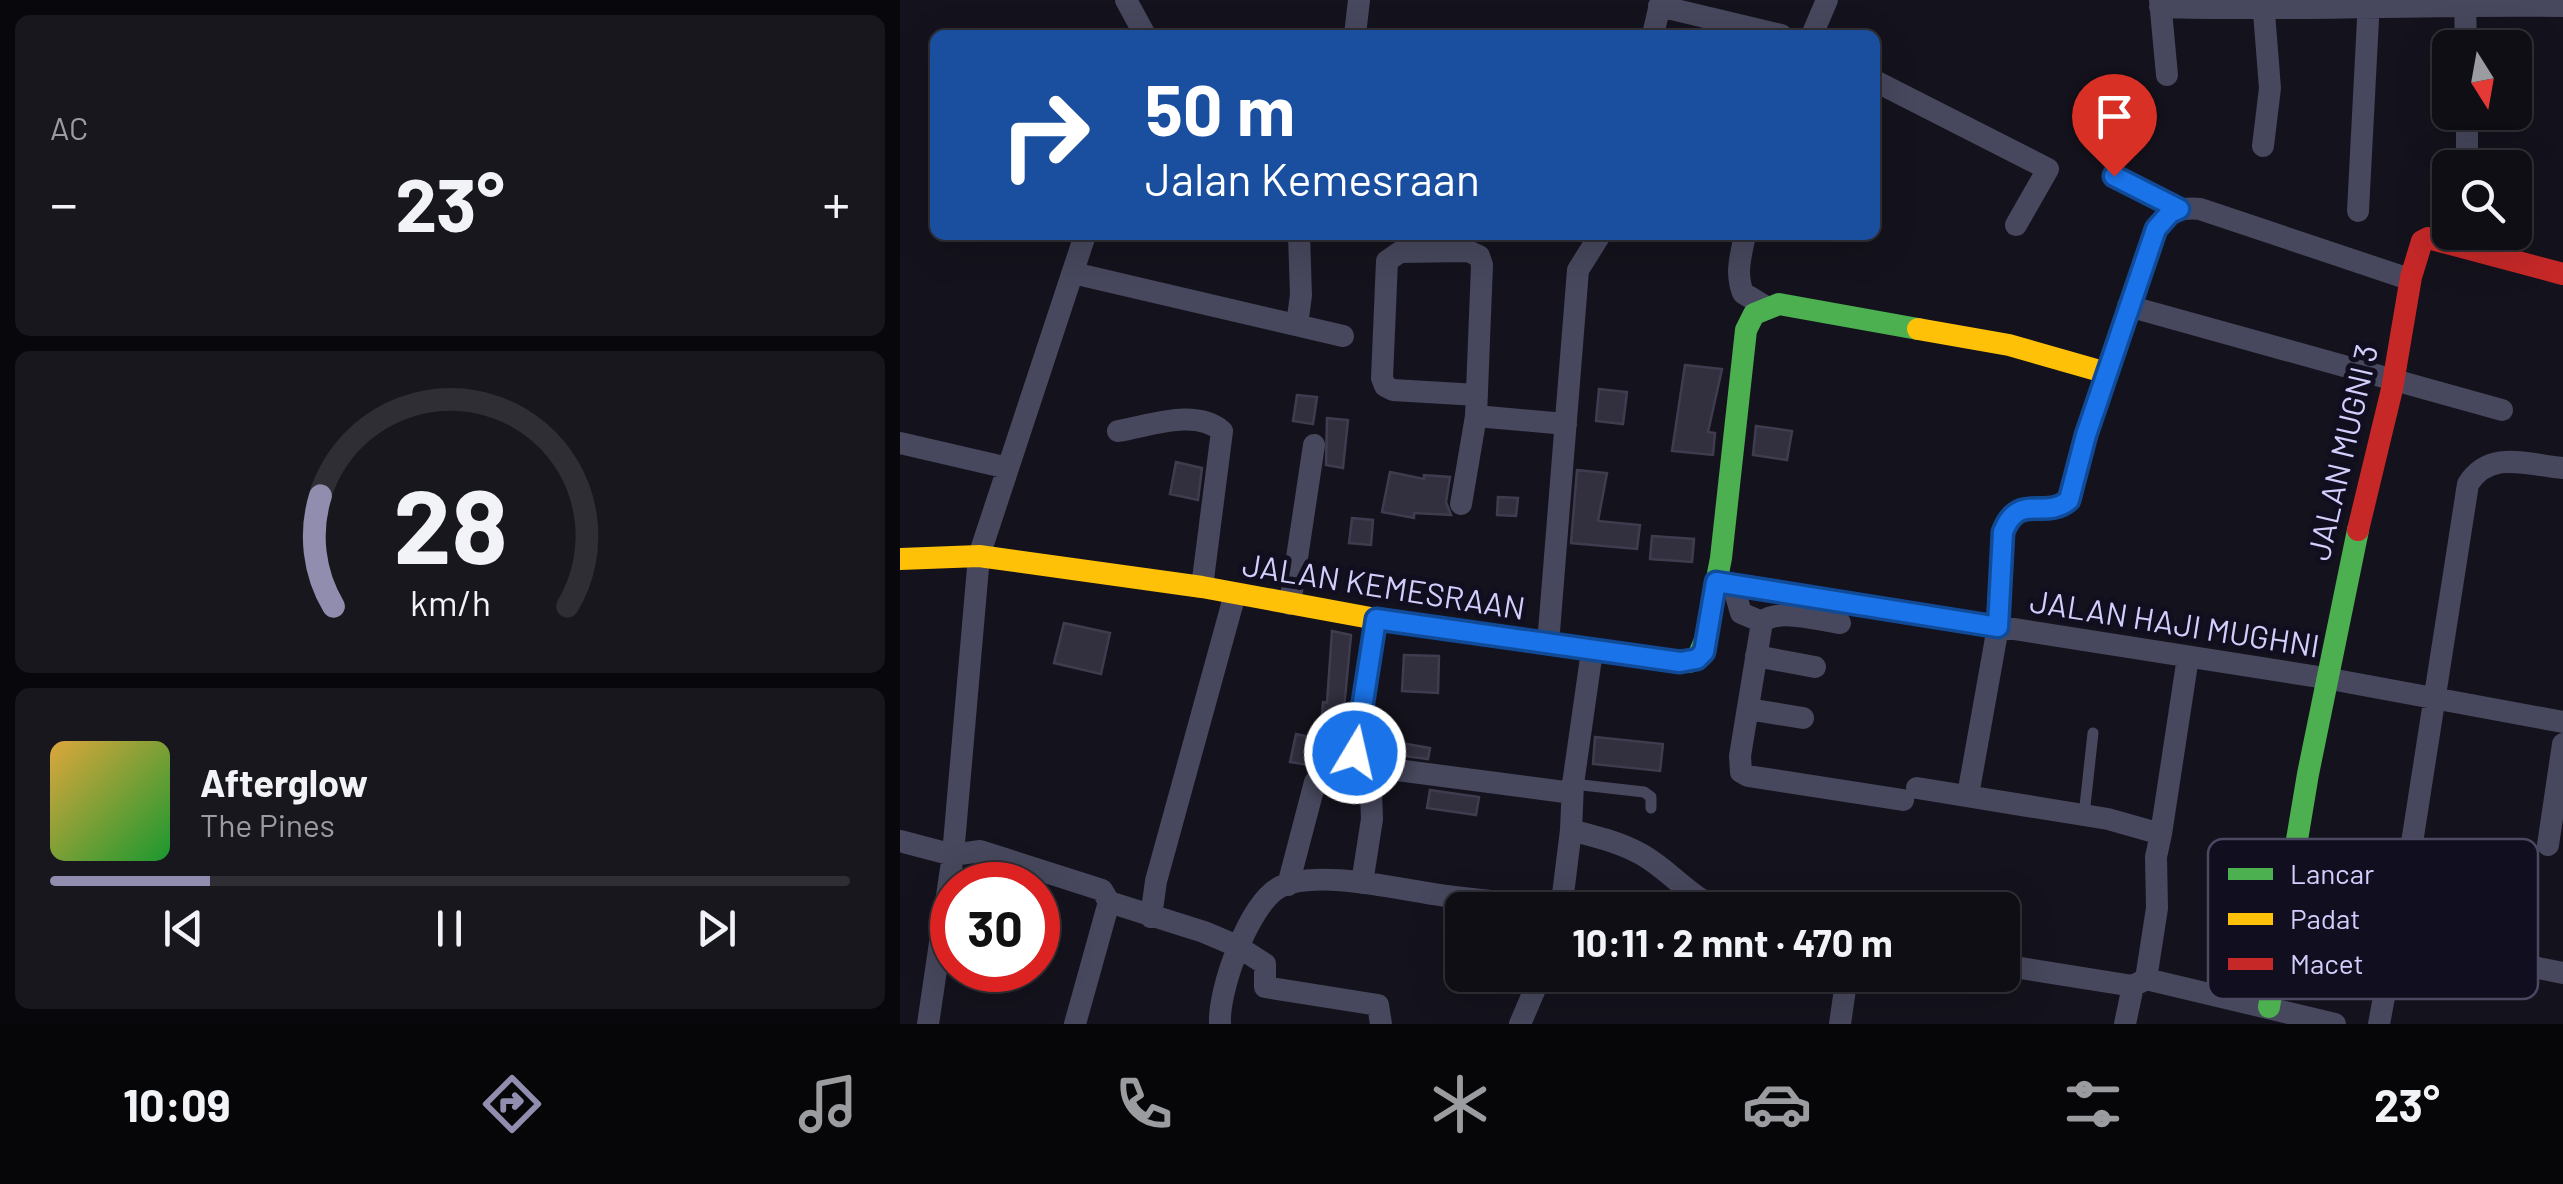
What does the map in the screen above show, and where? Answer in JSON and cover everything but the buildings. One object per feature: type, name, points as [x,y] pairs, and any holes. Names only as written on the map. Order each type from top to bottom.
[{"type":"street","points":[[1126,0],[1142,30]]},
{"type":"street","points":[[1356,30],[1359,0]]},
{"type":"street","points":[[1814,30],[1827,0]]},
{"type":"street","points":[[2465,2],[2466,30]]},
{"type":"street","points":[[2167,75],[2160,4],[2465,2],[2563,6]]},
{"type":"street","points":[[1654,30],[1660,3],[1762,30]]},
{"type":"street","points":[[2358,211],[2369,3]]},
{"type":"street","points":[[2263,5],[2270,88],[2263,146]]},
{"type":"street","points":[[1880,84],[2048,169],[2016,225]]},
{"type":"street","points":[[2114,176],[2179,209],[2216,213],[2408,279]]},
{"type":"street","points":[[1968,796],[1998,627],[2003,532],[2009,517],[2020,509],[2058,508],[2069,500],[2128,306],[2156,229],[2179,209]]},
{"type":"street","name":"JALAN MUGNI 3","points":[[2295,839],[2362,502],[2394,382],[2408,279],[2422,241],[2432,238]]},
{"type":"street","points":[[928,1024],[954,856],[980,556],[1084,240]]},
{"type":"street","points":[[1297,326],[1301,294],[1299,240]]},
{"type":"street","points":[[1548,644],[1578,270],[1597,240]]},
{"type":"street","points":[[1745,240],[1739,282],[1743,293],[1766,307]]},
{"type":"street","points":[[2496,250],[2563,274]]},
{"type":"street","points":[[1461,504],[1476,406],[1482,265],[1479,256],[1468,251],[1392,255],[1387,260],[1382,378],[1385,386],[1393,390],[1476,406],[1566,424]]},
{"type":"street","points":[[1073,272],[1344,336]]},
{"type":"street","points":[[1762,622],[1741,614],[1724,584],[1746,330],[1754,314],[1779,304],[2010,345],[2107,373]]},
{"type":"street","points":[[2128,306],[2502,410]]},
{"type":"street","points":[[1118,431],[1187,420],[1212,424],[1222,432],[1202,586]]},
{"type":"street","points":[[900,443],[1008,468]]},
{"type":"street","points":[[1290,604],[1314,445]]},
{"type":"street","points":[[2411,839],[2468,484],[2477,470],[2489,463],[2563,468]]},
{"type":"street","name":"JALAN KEMESRAAN","points":[[900,559],[924,555],[980,556],[1202,586],[1376,619],[1680,662],[1697,659],[1706,644],[1724,584]]},
{"type":"street","name":"JALAN HAJI MUGHNI","points":[[1724,584],[2326,678],[2563,722]]},
{"type":"street","points":[[1151,916],[1156,881],[1235,594]]},
{"type":"street","points":[[1840,623],[1781,616],[1769,616],[1762,622],[1740,756],[1741,772],[1748,776],[1910,794],[1968,796],[2161,834]]},
{"type":"street","points":[[1376,619],[1355,753],[1368,766],[1572,788]]},
{"type":"street","points":[[1564,892],[1572,830],[1572,788],[1592,651]]},
{"type":"street","points":[[1756,656],[1815,667]]},
{"type":"street","points":[[2125,1024],[2158,908],[2156,857],[2188,657]]},
{"type":"street","points":[[1748,709],[1803,718]]},
{"type":"street","points":[[2548,845],[2563,744]]},
{"type":"street","points":[[1362,883],[1372,819],[1368,766]]},
{"type":"street","points":[[1288,884],[1316,782]]},
{"type":"street","points":[[1572,830],[1640,853],[1692,892]]},
{"type":"street","points":[[900,841],[954,856],[980,851],[1102,890],[1109,902],[1237,946],[1265,964],[1265,987],[1378,1006],[1382,1024]]},
{"type":"street","points":[[1220,1024],[1237,946],[1272,893],[1288,884],[1315,880],[1445,895]]},
{"type":"street","points":[[1075,1024],[1109,902]]},
{"type":"street","points":[[2020,967],[2208,995]]},
{"type":"street","points":[[2538,967],[2563,972]]},
{"type":"street","points":[[1520,1024],[1534,992]]},
{"type":"street","points":[[1840,1024],[1845,992]]},
{"type":"street","points":[[2228,999],[2335,1024]]},
{"type":"street","name":"JALAN MUGNI 3","points":[[2270,1007],[2271,999]]},
{"type":"street","points":[[2378,1024],[2383,999]]},
{"type":"lane","points":[[2114,176],[2108,151],[2110,141],[2136,105]]},
{"type":"lane","points":[[2084,816],[2093,733]]},
{"type":"lane","points":[[1572,788],[1644,792],[1651,797],[1651,808]]},
{"type":"traffic: fast","points":[[1638,656],[1689,662],[1697,659],[1705,640],[1721,558],[1746,330],[1754,314],[1779,304],[1918,329]]},
{"type":"traffic: fast","points":[[2297,839],[2358,530]]},
{"type":"traffic: fast","points":[[2269,1007],[2270,999]]},
{"type":"traffic: slow","points":[[1918,329],[2009,345],[2107,373]]},
{"type":"traffic: slow","points":[[900,559],[979,556],[1638,656]]},
{"type":"traffic: jam","points":[[2358,530],[2422,241],[2428,238],[2563,274]]},
{"type":"route","points":[[1355,753],[1376,619],[1689,662],[1704,652],[1716,582],[1998,627],[2003,532],[2009,517],[2020,509],[2058,508],[2069,500],[2086,435],[2156,229],[2179,209],[2114,176]]}]
